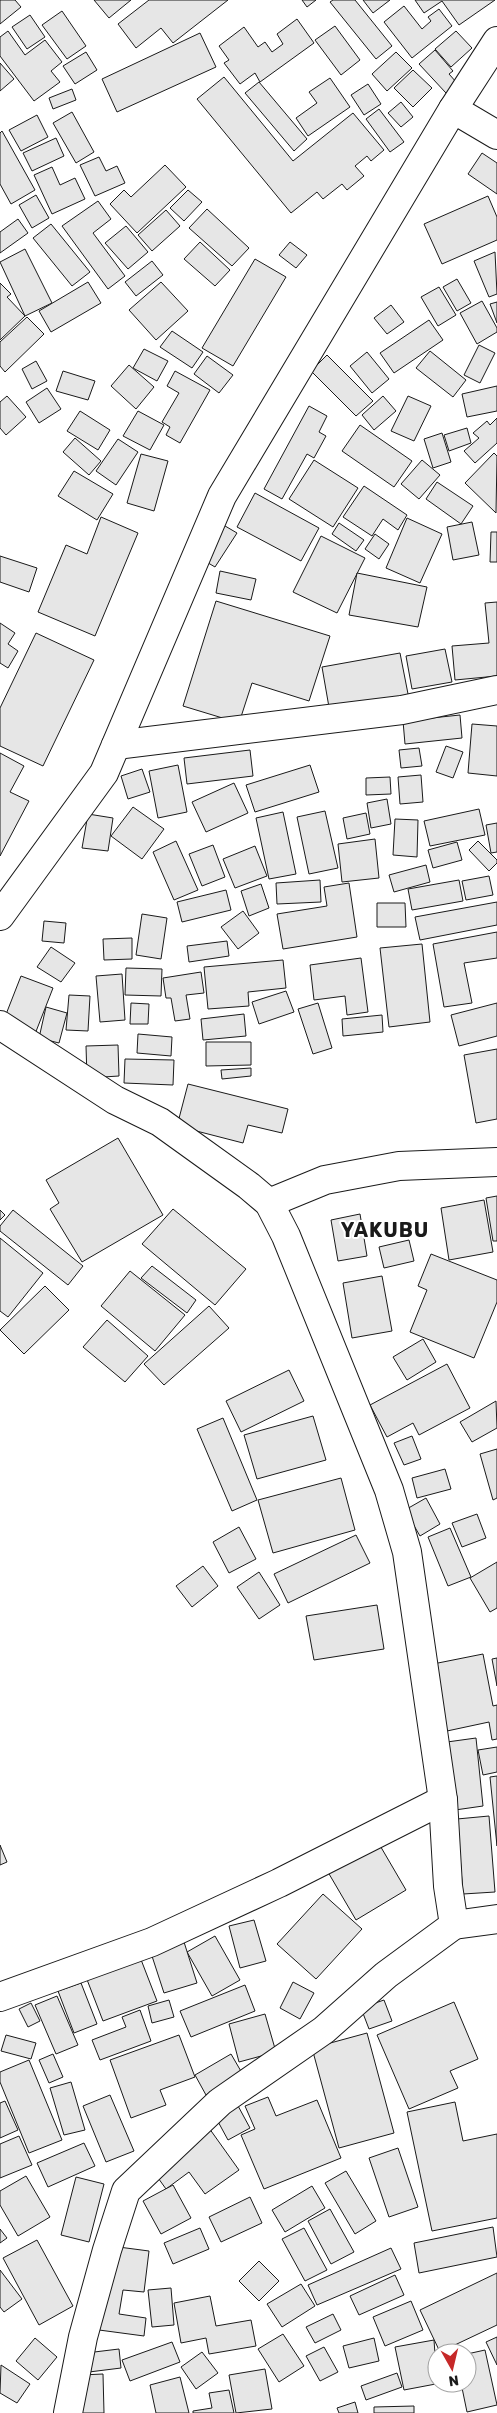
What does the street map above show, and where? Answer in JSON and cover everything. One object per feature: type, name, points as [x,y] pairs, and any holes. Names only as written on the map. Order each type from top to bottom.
[{"type":"street","points":[[0,916],[104,772],[222,496],[453,109],[497,41]]},
{"type":"street","points":[[453,109],[497,135]]},
{"type":"street","points":[[116,745],[402,710],[497,690]]},
{"type":"street","points":[[0,1025],[115,1100],[160,1122],[269,1202],[286,1236],[389,1490],[406,1552],[443,1800],[448,1886],[454,1925]]},
{"type":"street","points":[[269,1202],[325,1180],[399,1166],[497,1162]]},
{"type":"street","points":[[0,1997],[152,1942],[279,1884],[443,1800]]},
{"type":"street","points":[[68,2413],[83,2337],[107,2250],[126,2191],[220,2102],[324,2030],[386,1974],[454,1925],[497,1919]]},
{"type":"building","points":[[0,0],[15,0],[21,7],[0,24]]},
{"type":"building","points":[[94,0],[131,0],[109,18]]},
{"type":"building","points":[[149,0],[228,0],[173,43],[161,28],[136,48],[118,24]]},
{"type":"building","points":[[302,0],[316,0],[307,7]]},
{"type":"building","points":[[333,0],[355,0],[392,46],[376,59],[330,2]]},
{"type":"building","points":[[363,0],[390,0],[373,13]]},
{"type":"building","points":[[415,0],[495,0],[459,25],[442,1],[424,13]]},
{"type":"building","points":[[404,6],[422,29],[431,21],[428,17],[439,9],[452,26],[412,58],[384,22]]},
{"type":"building","points":[[62,11],[86,46],[67,59],[42,25]]},
{"type":"building","points":[[30,15],[45,37],[27,49],[12,27]]},
{"type":"building","points":[[297,19],[314,43],[260,82],[255,73],[240,84],[224,63],[229,60],[219,46],[244,27],[258,47],[265,42],[272,52],[283,44],[277,34]]},
{"type":"building","points":[[335,26],[360,60],[341,75],[315,40]]},
{"type":"building","points":[[8,31],[25,55],[45,40],[62,62],[51,71],[60,82],[34,101],[0,56],[0,37]]},
{"type":"building","points":[[456,31],[472,48],[451,67],[435,49]]},
{"type":"building","points":[[200,33],[216,67],[117,112],[102,79]]},
{"type":"building","points":[[435,50],[453,71],[449,74],[457,83],[446,93],[419,64]]},
{"type":"building","points":[[86,52],[97,70],[75,84],[63,66]]},
{"type":"building","points":[[396,52],[412,68],[387,91],[372,74]]},
{"type":"building","points":[[0,63],[14,79],[0,91]]},
{"type":"building","points":[[413,70],[432,88],[413,107],[394,88]]},
{"type":"building","points":[[224,77],[293,161],[353,113],[384,150],[371,161],[367,156],[355,166],[364,176],[347,190],[342,184],[323,199],[317,192],[291,213],[197,99]]},
{"type":"building","points":[[330,78],[350,107],[308,136],[296,118],[317,103],[309,92]]},
{"type":"building","points":[[259,82],[307,139],[294,151],[245,93]]},
{"type":"building","points":[[368,84],[381,104],[364,115],[351,95]]},
{"type":"building","points":[[72,89],[76,100],[53,109],[49,98]]},
{"type":"building","points":[[401,102],[413,117],[401,127],[388,113]]},
{"type":"building","points":[[379,109],[404,142],[390,152],[366,119]]},
{"type":"building","points":[[72,112],[94,152],[76,163],[53,123]]},
{"type":"building","points":[[37,115],[48,137],[21,151],[9,130]]},
{"type":"building","points":[[2,131],[35,190],[11,204],[0,184],[0,133]]},
{"type":"building","points":[[56,138],[64,156],[32,171],[23,153]]},
{"type":"building","points":[[482,153],[497,163],[497,194],[468,174]]},
{"type":"building","points":[[99,157],[106,171],[117,166],[125,183],[95,196],[80,165]]},
{"type":"building","points":[[165,165],[186,187],[137,233],[110,204],[124,190],[131,197]]},
{"type":"building","points":[[52,167],[60,185],[75,178],[85,199],[52,214],[34,175]]},
{"type":"building","points":[[188,190],[202,202],[184,221],[170,208]]},
{"type":"building","points":[[36,195],[49,218],[32,228],[19,205]]},
{"type":"building","points":[[488,196],[497,217],[497,240],[442,264],[424,224]]},
{"type":"building","points":[[98,201],[111,219],[93,233],[125,276],[108,289],[62,226]]},
{"type":"building","points":[[207,209],[249,248],[232,266],[189,228]]},
{"type":"building","points":[[166,210],[180,226],[152,251],[138,235]]},
{"type":"building","points":[[18,219],[28,233],[0,253],[0,232]]},
{"type":"building","points":[[51,224],[90,272],[72,286],[33,238]]},
{"type":"building","points":[[126,226],[148,252],[128,269],[105,243]]},
{"type":"building","points":[[200,242],[230,270],[215,286],[184,259]]},
{"type":"building","points":[[290,242],[307,255],[296,268],[279,255]]},
{"type":"building","points":[[25,249],[52,303],[25,316],[0,262]]},
{"type":"building","points":[[495,252],[497,294],[489,297],[474,261]]},
{"type":"building","points":[[255,259],[286,277],[233,366],[202,348]]},
{"type":"building","points":[[152,261],[163,275],[136,296],[125,282]]},
{"type":"building","points":[[457,279],[471,303],[457,311],[443,287]]},
{"type":"building","points":[[88,282],[101,303],[51,332],[39,311]]},
{"type":"building","points":[[161,282],[188,311],[156,340],[129,310]]},
{"type":"building","points":[[0,283],[11,294],[7,297],[25,316],[0,340]]},
{"type":"building","points":[[439,287],[456,315],[438,326],[421,297]]},
{"type":"building","points":[[482,301],[497,328],[497,332],[477,344],[460,313]]},
{"type":"building","points":[[497,302],[497,323],[490,304]]},
{"type":"building","points":[[391,305],[404,322],[387,334],[374,318]]},
{"type":"building","points":[[27,317],[44,334],[5,372],[0,366],[0,342]]},
{"type":"building","points":[[429,320],[443,340],[394,373],[380,353]]},
{"type":"building","points":[[172,331],[203,352],[192,368],[160,347]]},
{"type":"building","points":[[479,345],[495,353],[480,383],[464,375]]},
{"type":"building","points":[[144,349],[168,361],[157,381],[133,368]]},
{"type":"building","points":[[430,351],[466,380],[453,397],[416,368]]},
{"type":"building","points":[[367,352],[389,379],[372,393],[350,366]]},
{"type":"building","points":[[327,355],[373,401],[356,416],[311,371]]},
{"type":"building","points":[[207,356],[233,375],[219,393],[194,374]]},
{"type":"building","points":[[36,361],[47,381],[32,389],[22,369]]},
{"type":"building","points":[[129,365],[154,387],[136,409],[111,386]]},
{"type":"building","points":[[63,371],[95,381],[88,400],[56,391]]},
{"type":"building","points":[[175,371],[210,390],[180,443],[166,435],[170,427],[162,422],[179,393],[167,386]]},
{"type":"building","points":[[497,386],[497,411],[467,417],[462,394]]},
{"type":"building","points":[[47,388],[61,409],[39,423],[26,402]]},
{"type":"building","points":[[7,396],[26,417],[6,435],[0,428],[0,402]]},
{"type":"building","points":[[383,396],[396,411],[374,430],[362,415]]},
{"type":"building","points":[[408,396],[431,406],[414,441],[391,431]]},
{"type":"building","points":[[309,406],[327,416],[319,432],[326,436],[314,458],[307,454],[282,499],[264,489]]},
{"type":"building","points":[[80,411],[110,430],[98,450],[67,431]]},
{"type":"building","points":[[138,411],[164,425],[150,450],[123,436]]},
{"type":"building","points":[[497,418],[497,443],[475,463],[464,451],[479,438],[473,433],[487,421],[490,425]]},
{"type":"building","points":[[360,425],[412,461],[394,487],[342,451]]},
{"type":"building","points":[[467,428],[471,443],[449,451],[444,435]]},
{"type":"building","points":[[442,433],[451,462],[433,468],[424,439]]},
{"type":"building","points":[[75,438],[101,461],[89,475],[63,452]]},
{"type":"building","points":[[118,439],[138,452],[116,485],[96,471]]},
{"type":"building","points":[[494,453],[497,456],[496,513],[465,483]]},
{"type":"building","points":[[141,454],[168,461],[154,511],[127,503]]},
{"type":"building","points":[[314,460],[358,488],[333,527],[289,499]]},
{"type":"building","points":[[422,460],[440,475],[419,499],[401,484]]},
{"type":"building","points":[[74,471],[113,494],[97,520],[58,496]]},
{"type":"building","points":[[437,482],[473,506],[461,524],[426,499]]},
{"type":"building","points":[[364,486],[407,515],[398,530],[383,519],[372,536],[343,517]]},
{"type":"building","points":[[255,493],[319,528],[301,561],[237,527]]},
{"type":"building","points":[[101,517],[138,533],[95,636],[38,612],[66,545],[87,554]]},
{"type":"building","points":[[407,518],[442,534],[420,583],[386,568]]},
{"type":"building","points":[[472,522],[479,555],[453,560],[447,527]]},
{"type":"building","points":[[220,523],[237,533],[215,567],[198,557]]},
{"type":"building","points":[[339,523],[364,540],[356,551],[332,534]]},
{"type":"building","points":[[491,532],[497,532],[497,562],[490,562]]},
{"type":"building","points":[[375,534],[389,544],[379,559],[365,549]]},
{"type":"building","points":[[321,536],[365,558],[337,613],[293,592]]},
{"type":"building","points":[[0,556],[37,568],[29,592],[0,582]]},
{"type":"building","points":[[220,571],[256,579],[251,600],[216,593]]},
{"type":"building","points":[[357,573],[427,587],[418,627],[349,615]]},
{"type":"building","points":[[216,601],[330,636],[309,701],[252,683],[239,723],[183,706]]},
{"type":"building","points":[[497,602],[497,676],[455,680],[452,646],[489,643],[485,603]]},
{"type":"building","points":[[0,623],[15,633],[8,644],[18,651],[8,668],[0,663]]},
{"type":"building","points":[[36,633],[94,660],[43,766],[0,746],[0,708]]},
{"type":"building","points":[[445,649],[452,682],[412,689],[406,656]]},
{"type":"building","points":[[400,653],[409,699],[330,713],[322,667]]},
{"type":"building","points":[[460,715],[462,738],[405,744],[403,721]]},
{"type":"building","points":[[472,724],[497,726],[497,776],[468,773]]},
{"type":"building","points":[[446,746],[463,752],[453,778],[436,772]]},
{"type":"building","points":[[419,748],[422,766],[401,768],[399,750]]},
{"type":"building","points":[[250,750],[253,776],[187,784],[184,758]]},
{"type":"building","points":[[0,753],[24,766],[10,792],[29,801],[0,856]]},
{"type":"building","points":[[178,765],[187,812],[158,818],[149,771]]},
{"type":"building","points":[[310,765],[319,792],[255,812],[246,785]]},
{"type":"building","points":[[142,769],[150,792],[128,799],[121,776]]},
{"type":"building","points":[[421,775],[423,802],[400,804],[398,777]]},
{"type":"building","points":[[390,777],[391,794],[366,795],[366,778]]},
{"type":"building","points":[[234,783],[248,813],[206,832],[192,802]]},
{"type":"building","points":[[387,799],[391,824],[371,828],[367,803]]},
{"type":"building","points":[[133,807],[164,829],[142,859],[111,836]]},
{"type":"building","points":[[479,809],[485,835],[430,846],[424,821]]},
{"type":"building","points":[[325,811],[338,868],[309,874],[297,817]]},
{"type":"building","points":[[283,812],[296,874],[269,879],[256,818]]},
{"type":"building","points":[[366,813],[370,834],[347,839],[343,818]]},
{"type":"building","points":[[88,814],[113,818],[108,851],[82,848]]},
{"type":"building","points":[[395,819],[418,820],[417,857],[393,855]]},
{"type":"building","points":[[497,823],[497,852],[491,853],[486,825]]},
{"type":"building","points":[[375,839],[379,878],[342,882],[338,844]]},
{"type":"building","points":[[176,841],[198,890],[174,900],[153,852]]},
{"type":"building","points":[[478,841],[497,860],[497,863],[489,871],[469,850]]},
{"type":"building","points":[[457,842],[462,860],[433,868],[428,850]]},
{"type":"building","points":[[213,845],[225,877],[202,886],[189,854]]},
{"type":"building","points":[[255,846],[267,876],[235,888],[223,859]]},
{"type":"building","points":[[426,865],[430,882],[394,892],[389,875]]},
{"type":"building","points":[[489,876],[493,895],[466,900],[462,881]]},
{"type":"building","points":[[320,880],[321,902],[277,904],[276,883]]},
{"type":"building","points":[[459,880],[463,901],[412,910],[408,889]]},
{"type":"building","points":[[349,883],[357,937],[283,949],[277,914],[327,906],[324,887]]},
{"type":"building","points":[[261,884],[269,908],[249,916],[241,891]]},
{"type":"building","points":[[226,890],[231,910],[182,922],[177,902]]},
{"type":"building","points":[[497,902],[497,925],[420,940],[415,917]]},
{"type":"building","points":[[377,903],[405,903],[406,927],[377,927]]},
{"type":"building","points":[[243,911],[259,933],[238,949],[221,927]]},
{"type":"building","points":[[142,914],[167,918],[161,959],[136,955]]},
{"type":"building","points":[[44,921],[66,923],[64,943],[42,941]]},
{"type":"building","points":[[497,932],[497,958],[464,963],[472,1003],[444,1007],[433,944]]},
{"type":"building","points":[[132,938],[132,959],[104,960],[103,939]]},
{"type":"building","points":[[227,941],[229,956],[189,962],[187,946]]},
{"type":"building","points":[[422,944],[430,1022],[389,1027],[380,948]]},
{"type":"building","points":[[51,947],[75,963],[61,982],[37,967]]},
{"type":"building","points":[[361,958],[368,1012],[347,1015],[345,996],[314,1000],[310,965]]},
{"type":"building","points":[[283,960],[286,988],[248,992],[249,1006],[208,1009],[204,967]]},
{"type":"building","points":[[126,968],[162,969],[161,996],[125,995]]},
{"type":"building","points":[[201,972],[204,993],[186,995],[190,1019],[175,1021],[171,998],[166,998],[163,978]]},
{"type":"building","points":[[122,974],[125,1020],[100,1022],[96,976]]},
{"type":"building","points":[[21,976],[53,988],[35,1034],[3,1022]]},
{"type":"building","points":[[286,991],[294,1012],[259,1024],[252,1002]]},
{"type":"building","points":[[69,995],[90,996],[88,1031],[66,1030]]},
{"type":"building","points":[[131,1003],[149,1004],[148,1024],[130,1024]]},
{"type":"building","points":[[318,1003],[332,1048],[313,1054],[298,1009]]},
{"type":"building","points":[[497,1003],[497,1036],[459,1046],[451,1015]]},
{"type":"building","points":[[46,1007],[67,1013],[59,1043],[39,1038]]},
{"type":"building","points":[[244,1014],[246,1036],[203,1040],[201,1019]]},
{"type":"building","points":[[382,1015],[383,1032],[343,1036],[342,1019]]},
{"type":"building","points":[[138,1034],[172,1037],[171,1056],[137,1053]]},
{"type":"building","points":[[206,1042],[251,1042],[251,1065],[206,1066]]},
{"type":"building","points":[[118,1045],[119,1076],[87,1078],[86,1046]]},
{"type":"building","points":[[497,1049],[497,1119],[476,1123],[464,1055]]},
{"type":"building","points":[[125,1059],[174,1060],[173,1085],[124,1083]]},
{"type":"building","points":[[251,1068],[251,1076],[222,1079],[221,1070]]},
{"type":"building","points":[[188,1084],[288,1109],[282,1133],[248,1125],[243,1143],[177,1126]]},
{"type":"building","points":[[118,1138],[163,1215],[82,1262],[50,1209],[59,1203],[46,1180]]},
{"type":"building","points":[[497,1196],[497,1241],[493,1241],[486,1198]]},
{"type":"building","points":[[484,1200],[493,1252],[449,1260],[441,1208]]},
{"type":"building","points":[[173,1209],[246,1269],[215,1305],[142,1244]]},
{"type":"building","points":[[0,1210],[5,1215],[0,1220]]},
{"type":"building","points":[[13,1210],[83,1266],[68,1285],[0,1231],[0,1226]]},
{"type":"building","points":[[360,1214],[367,1256],[338,1261],[331,1220]]},
{"type":"building","points":[[0,1238],[43,1273],[8,1317],[0,1311]]},
{"type":"building","points":[[409,1240],[414,1261],[384,1268],[379,1247]]},
{"type":"building","points":[[431,1254],[497,1280],[497,1302],[474,1358],[410,1332],[427,1290],[418,1286]]},
{"type":"building","points":[[152,1266],[196,1300],[187,1313],[141,1278]]},
{"type":"building","points":[[130,1271],[185,1315],[155,1351],[101,1306]]},
{"type":"building","points":[[382,1276],[392,1331],[352,1338],[343,1283]]},
{"type":"building","points":[[45,1286],[69,1310],[24,1354],[0,1330]]},
{"type":"building","points":[[209,1306],[229,1328],[164,1385],[144,1364]]},
{"type":"building","points":[[107,1320],[148,1356],[125,1382],[83,1347]]},
{"type":"building","points":[[423,1339],[436,1362],[407,1380],[393,1357]]},
{"type":"building","points":[[447,1364],[470,1408],[419,1435],[413,1423],[387,1437],[370,1405]]},
{"type":"building","points":[[289,1370],[304,1401],[241,1432],[226,1401]]},
{"type":"building","points":[[496,1401],[497,1428],[472,1442],[460,1422]]},
{"type":"building","points":[[313,1416],[326,1460],[257,1479],[244,1435]]},
{"type":"building","points":[[223,1418],[257,1500],[232,1511],[197,1429]]},
{"type":"building","points":[[412,1436],[421,1459],[404,1465],[394,1443]]},
{"type":"building","points":[[497,1449],[497,1498],[493,1500],[480,1454]]},
{"type":"building","points":[[445,1469],[451,1489],[417,1498],[412,1478]]},
{"type":"building","points":[[341,1478],[355,1530],[273,1553],[258,1500]]},
{"type":"building","points":[[426,1498],[440,1524],[420,1536],[405,1510]]},
{"type":"building","points":[[477,1514],[486,1538],[462,1547],[452,1523]]},
{"type":"building","points":[[239,1527],[256,1559],[229,1573],[213,1542]]},
{"type":"building","points":[[450,1528],[471,1577],[448,1586],[428,1537]]},
{"type":"building","points":[[356,1535],[370,1563],[288,1603],[274,1574]]},
{"type":"building","points":[[497,1562],[497,1608],[490,1612],[470,1578]]},
{"type":"building","points":[[203,1566],[218,1586],[192,1607],[176,1586]]},
{"type":"building","points":[[259,1572],[280,1605],[259,1619],[237,1587]]},
{"type":"building","points":[[377,1605],[384,1649],[314,1660],[306,1616]]},
{"type":"building","points":[[483,1654],[493,1706],[497,1705],[497,1739],[492,1740],[489,1722],[447,1731],[433,1664]]},
{"type":"building","points":[[497,1658],[497,1686],[492,1659]]},
{"type":"building","points":[[476,1738],[483,1806],[455,1810],[447,1742]]},
{"type":"building","points":[[497,1747],[497,1772],[483,1775],[478,1750]]},
{"type":"building","points":[[497,1776],[497,1846],[490,1777]]},
{"type":"building","points":[[489,1816],[495,1892],[463,1894],[457,1819]]},
{"type":"building","points":[[375,1837],[406,1890],[356,1920],[325,1867]]},
{"type":"building","points":[[0,1845],[7,1862],[0,1865]]},
{"type":"building","points":[[323,1894],[362,1929],[316,1979],[277,1944]]},
{"type":"building","points":[[254,1920],[266,1961],[240,1968],[229,1926]]},
{"type":"building","points":[[215,1936],[240,1980],[212,1996],[187,1952]]},
{"type":"building","points":[[184,1942],[197,1983],[164,1993],[151,1953]]},
{"type":"building","points":[[140,1957],[157,2001],[103,2021],[86,1977]]},
{"type":"building","points":[[293,1982],[314,1993],[300,2019],[280,2008]]},
{"type":"building","points":[[81,1983],[97,2024],[74,2033],[58,1991]]},
{"type":"building","points":[[245,1985],[255,2011],[191,2037],[180,2011]]},
{"type":"building","points":[[57,1996],[78,2045],[56,2054],[35,2005]]},
{"type":"building","points":[[169,2000],[174,2017],[152,2023],[148,2006]]},
{"type":"building","points":[[384,2000],[392,2021],[369,2029],[361,2008]]},
{"type":"building","points":[[454,2002],[478,2059],[450,2071],[458,2088],[409,2109],[377,2035]]},
{"type":"building","points":[[31,2003],[40,2021],[28,2027],[19,2009]]},
{"type":"building","points":[[140,2010],[151,2041],[100,2060],[92,2040],[126,2027],[122,2017]]},
{"type":"building","points":[[265,2014],[276,2052],[239,2062],[229,2024]]},
{"type":"building","points":[[367,2033],[394,2133],[339,2148],[312,2048]]},
{"type":"building","points":[[6,2035],[36,2043],[31,2059],[1,2051]]},
{"type":"building","points":[[179,2035],[195,2077],[160,2090],[166,2105],[131,2118],[110,2060]]},
{"type":"building","points":[[53,2054],[63,2077],[49,2083],[39,2060]]},
{"type":"building","points":[[231,2054],[242,2073],[206,2095],[195,2075]]},
{"type":"building","points":[[29,2060],[62,2140],[29,2153],[0,2082],[0,2072]]},
{"type":"building","points":[[71,2082],[85,2130],[64,2135],[50,2088]]},
{"type":"building","points":[[110,2095],[134,2151],[106,2162],[83,2106]]},
{"type":"building","points":[[268,2097],[276,2116],[317,2100],[341,2158],[264,2189],[241,2135],[255,2129],[245,2106]]},
{"type":"building","points":[[5,2101],[18,2130],[0,2138],[0,2103]]},
{"type":"building","points":[[455,2102],[463,2141],[497,2134],[497,2218],[432,2231],[407,2112]]},
{"type":"building","points":[[237,2104],[250,2128],[228,2140],[215,2116]]},
{"type":"building","points":[[209,2128],[239,2170],[205,2194],[189,2172],[166,2189],[151,2168]]},
{"type":"building","points":[[19,2136],[32,2165],[0,2178],[0,2144]]},
{"type":"building","points":[[84,2143],[95,2166],[48,2187],[37,2163]]},
{"type":"building","points":[[398,2148],[418,2207],[389,2217],[369,2158]]},
{"type":"building","points":[[346,2171],[376,2221],[355,2234],[325,2183]]},
{"type":"building","points":[[26,2176],[50,2217],[18,2236],[0,2205],[0,2191]]},
{"type":"building","points":[[76,2177],[104,2184],[89,2242],[61,2235]]},
{"type":"building","points":[[173,2185],[191,2218],[161,2234],[143,2201]]},
{"type":"building","points":[[312,2186],[325,2208],[285,2232],[272,2210]]},
{"type":"building","points":[[250,2197],[262,2223],[221,2242],[209,2217]]},
{"type":"building","points":[[330,2209],[354,2252],[331,2264],[308,2221]]},
{"type":"building","points":[[493,2227],[497,2257],[419,2273],[414,2243]]},
{"type":"building","points":[[200,2228],[209,2249],[173,2264],[164,2243]]},
{"type":"building","points":[[304,2228],[327,2270],[305,2281],[282,2239]]},
{"type":"building","points":[[0,2229],[7,2238],[0,2243]]},
{"type":"building","points":[[37,2240],[73,2306],[39,2325],[3,2258]]},
{"type":"building","points":[[111,2246],[149,2251],[144,2292],[123,2290],[119,2314],[146,2318],[144,2336],[99,2330]]},
{"type":"building","points":[[391,2248],[401,2269],[317,2305],[308,2285]]},
{"type":"building","points":[[259,2261],[279,2281],[259,2301],[239,2281]]},
{"type":"building","points":[[0,2270],[22,2299],[4,2312],[0,2307]]},
{"type":"building","points":[[497,2273],[497,2325],[459,2343],[436,2343],[420,2310]]},
{"type":"building","points":[[395,2275],[404,2295],[359,2315],[350,2296]]},
{"type":"building","points":[[301,2284],[315,2306],[282,2327],[267,2304]]},
{"type":"building","points":[[171,2288],[174,2325],[152,2327],[148,2290]]},
{"type":"building","points":[[210,2296],[216,2326],[251,2320],[256,2346],[209,2354],[206,2338],[181,2343],[174,2303]]},
{"type":"building","points":[[411,2301],[423,2330],[385,2346],[373,2317]]},
{"type":"building","points":[[333,2314],[341,2330],[315,2343],[306,2327]]},
{"type":"building","points":[[283,2334],[304,2366],[279,2382],[258,2349]]},
{"type":"building","points":[[497,2337],[497,2365],[486,2342]]},
{"type":"building","points":[[35,2338],[57,2357],[38,2380],[16,2361]]},
{"type":"building","points":[[374,2338],[379,2361],[349,2368],[343,2346]]},
{"type":"building","points":[[434,2340],[434,2343],[427,2343],[427,2386],[404,2390],[395,2347]]},
{"type":"building","points":[[172,2342],[180,2362],[130,2381],[122,2360]]},
{"type":"building","points":[[324,2347],[338,2372],[320,2381],[306,2356]]},
{"type":"building","points":[[119,2349],[121,2368],[89,2372],[86,2353]]},
{"type":"building","points":[[485,2350],[497,2405],[467,2412],[463,2393],[477,2393],[477,2352]]},
{"type":"building","points":[[202,2352],[218,2373],[196,2389],[181,2367]]},
{"type":"building","points":[[1,2365],[30,2384],[17,2403],[0,2393]]},
{"type":"building","points":[[265,2369],[272,2409],[236,2413],[229,2375]]},
{"type":"building","points":[[397,2373],[402,2387],[366,2400],[361,2386]]},
{"type":"building","points":[[103,2374],[104,2413],[82,2413],[81,2375]]},
{"type":"building","points":[[180,2377],[189,2413],[156,2413],[150,2385]]},
{"type":"building","points":[[229,2390],[234,2413],[193,2413],[193,2411],[212,2408],[209,2393]]},
{"type":"building","points":[[355,2402],[358,2413],[339,2413],[337,2408]]},
{"type":"building","points":[[414,2406],[414,2413],[374,2413],[374,2407]]},
{"type":"district","name":"YAKUBU","points":[[385,1230]]}]
